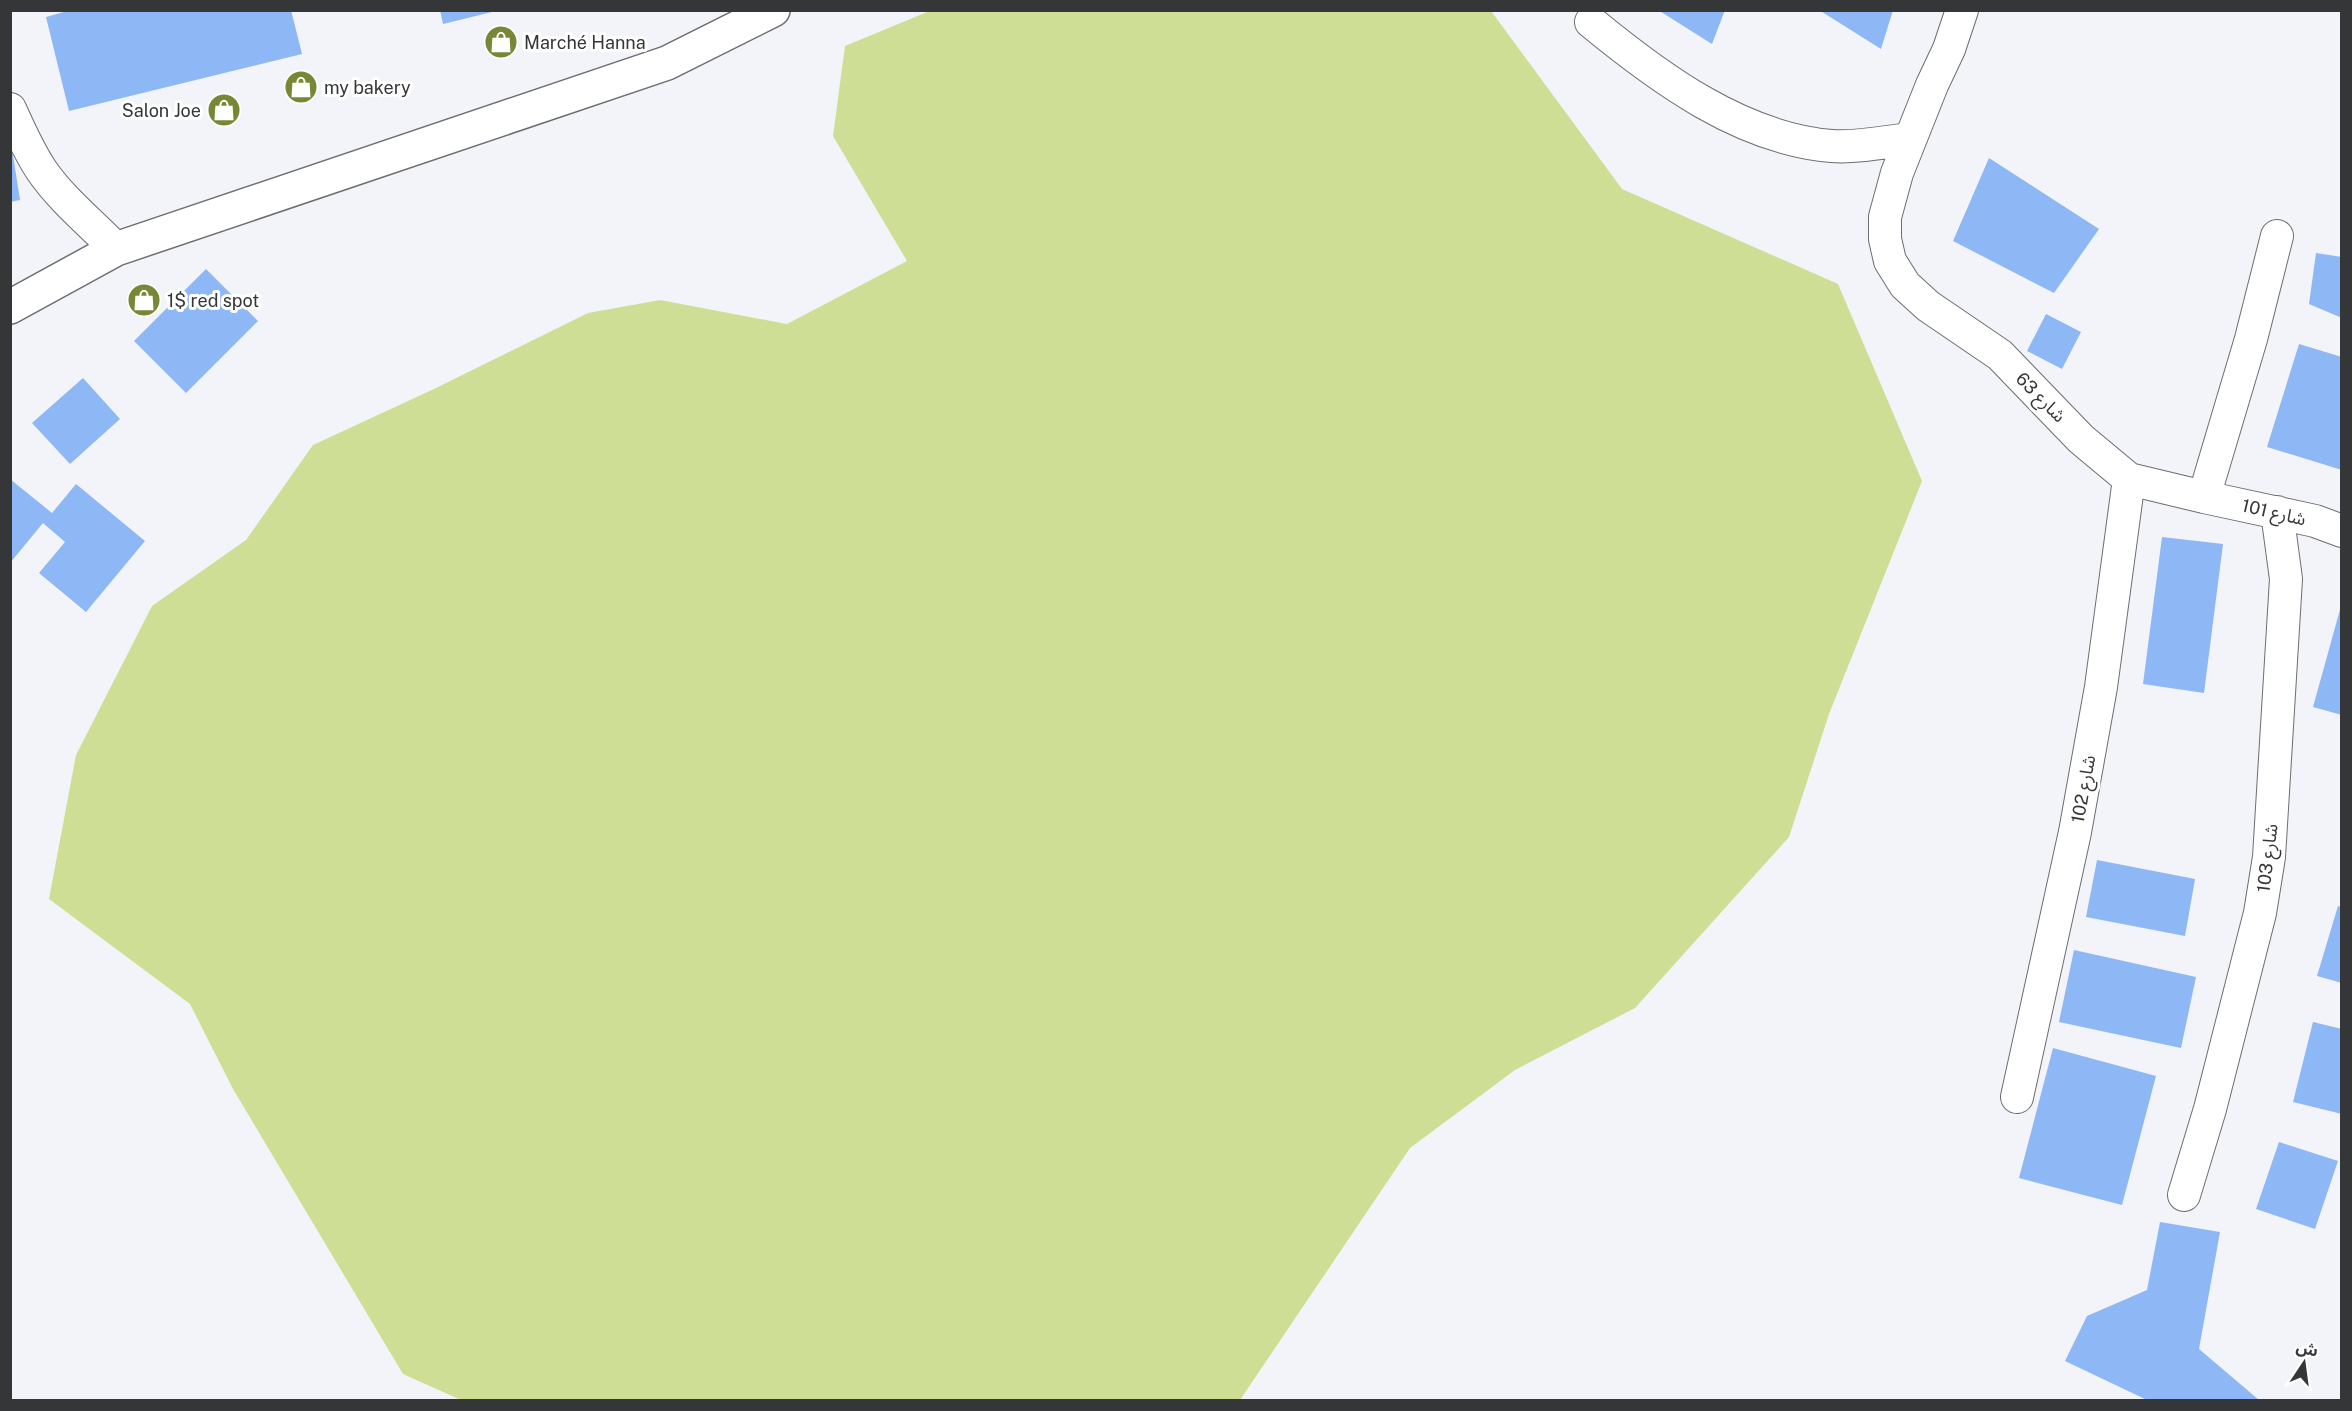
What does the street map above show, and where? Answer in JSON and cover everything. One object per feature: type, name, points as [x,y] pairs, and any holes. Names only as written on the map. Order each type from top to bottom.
[{"type":"main road","points":[[10,307],[116,249],[667,63],[773,10]]},
{"type":"street","name":"شارع 63","points":[[1962,10],[1949,49],[1909,139],[1897,173],[1885,216],[1885,239],[1890,261],[1905,285],[1928,306],[2000,355],[2081,439],[2129,479],[2204,497]]},
{"type":"street","points":[[1592,22],[1630,54],[1685,92],[1733,117],[1782,137],[1833,147],[1909,139]]},
{"type":"street","points":[[10,109],[24,141],[44,173],[66,199],[116,249]]},
{"type":"street","points":[[2204,497],[2251,339],[2277,236]]},
{"type":"street","name":"شارع 102","points":[[2017,1097],[2079,809],[2101,687],[2129,479]]},
{"type":"street","name":"شارع 101","points":[[2204,497],[2315,521],[2342,531]]},
{"type":"street","name":"شارع 103","points":[[2184,1195],[2210,1109],[2260,913],[2269,857],[2286,579],[2277,512]]},
{"type":"green space","points":[[932,10],[1491,11],[1622,189],[1838,284],[1922,481],[1829,714],[1789,837],[1635,1008],[1515,1070],[1410,1148],[1240,1400],[461,1400],[403,1374],[233,1089],[190,1004],[49,899],[76,755],[152,606],[246,540],[313,445],[434,389],[588,313],[660,300],[787,324],[907,261],[833,136],[845,46]]},
{"type":"building","points":[[71,10],[291,10],[302,54],[69,111],[46,17]]},
{"type":"building","points":[[440,10],[496,10],[496,11],[443,24]]},
{"type":"building","points":[[1658,10],[1725,10],[1712,44]]},
{"type":"building","points":[[1819,10],[1893,10],[1881,49]]},
{"type":"building","points":[[10,136],[20,200],[10,202]]},
{"type":"building","points":[[1989,158],[2099,229],[2054,293],[1953,241]]},
{"type":"building","points":[[2316,253],[2342,257],[2342,318],[2309,304]]},
{"type":"building","points":[[206,269],[258,321],[186,393],[134,341]]},
{"type":"building","points":[[2046,314],[2081,332],[2062,369],[2027,351]]},
{"type":"building","points":[[2299,344],[2342,357],[2342,470],[2267,447]]},
{"type":"building","points":[[83,378],[120,419],[70,464],[32,423]]},
{"type":"building","points":[[10,479],[52,513],[76,484],[145,541],[86,612],[39,573],[65,542],[43,523],[10,563]]},
{"type":"building","points":[[2162,537],[2223,544],[2204,693],[2143,684]]},
{"type":"building","points":[[2342,606],[2342,715],[2313,707]]},
{"type":"building","points":[[2097,860],[2195,879],[2185,936],[2086,917]]},
{"type":"building","points":[[2338,906],[2342,907],[2342,983],[2317,976]]},
{"type":"building","points":[[2074,950],[2196,977],[2181,1048],[2059,1022]]},
{"type":"building","points":[[2313,1022],[2342,1029],[2342,1114],[2293,1102]]},
{"type":"building","points":[[2053,1048],[2156,1076],[2122,1205],[2019,1178]]},
{"type":"building","points":[[2279,1142],[2338,1161],[2315,1229],[2256,1209]]},
{"type":"building","points":[[2160,1222],[2220,1232],[2199,1349],[2259,1400],[2147,1400],[2065,1361],[2087,1316],[2147,1290]]},
{"type":"place","name":"Marché Hanna","points":[[501,42]]},
{"type":"place","name":"my bakery","points":[[301,87]]},
{"type":"place","name":"Salon Joe","points":[[224,110]]},
{"type":"place","name":"1$ red spot","points":[[144,300]]}]
